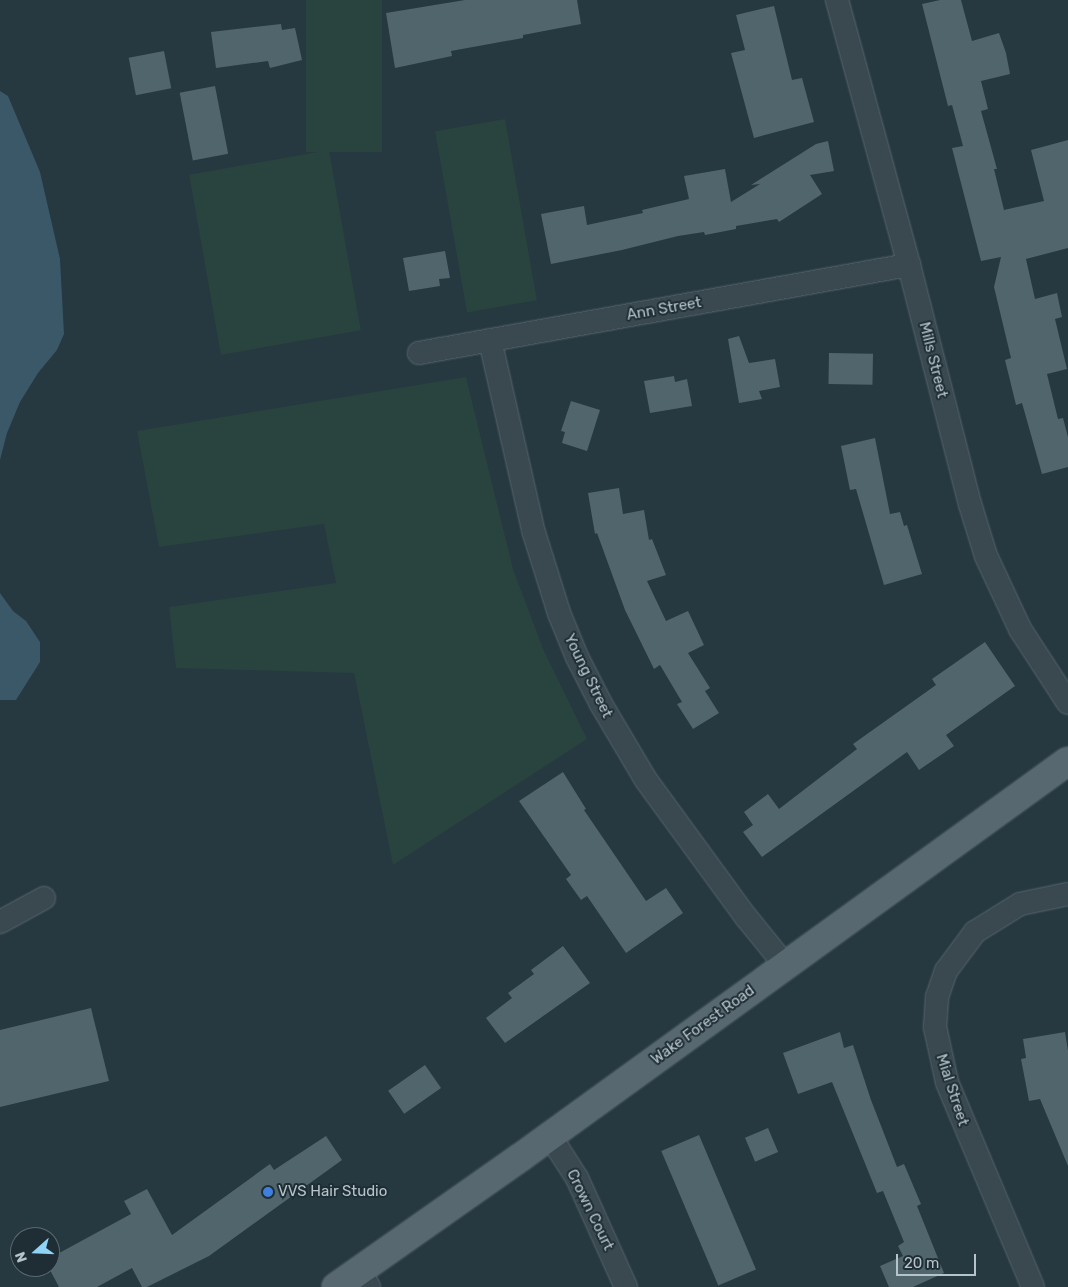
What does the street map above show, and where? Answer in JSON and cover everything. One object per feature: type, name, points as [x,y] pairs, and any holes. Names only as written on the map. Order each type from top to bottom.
[{"type":"main road","name":"Wake Forest Road","points":[[336,1287],[364,1279],[550,1136],[1068,761]]},
{"type":"street","name":"Mills Street","points":[[838,0],[910,265],[970,504],[986,556],[1020,629],[1068,703]]},
{"type":"street","name":"Ann Street","points":[[419,352],[910,265]]},
{"type":"street","name":"Young Street","points":[[490,340],[534,533],[558,613],[577,657],[601,704],[646,780],[746,917],[785,966]]},
{"type":"street","name":"Mial Street","points":[[1033,1287],[947,1082],[935,1027],[937,997],[946,971],[975,932],[1020,904],[1068,894]]},
{"type":"street","points":[[0,922],[44,898]]},
{"type":"street","name":"Crown Court","points":[[550,1136],[577,1178],[626,1287]]},
{"type":"green space","points":[[306,0],[382,0],[382,152],[306,152]]},
{"type":"green space","points":[[505,119],[537,300],[467,313],[435,131]]},
{"type":"green space","points":[[329,150],[361,330],[221,355],[189,175]]},
{"type":"green space","points":[[466,377],[513,569],[544,651],[587,739],[393,865],[354,673],[176,668],[169,607],[336,583],[324,524],[159,547],[137,431]]},
{"type":"water","points":[[0,91],[8,96],[40,172],[60,259],[64,334],[57,350],[38,373],[20,402],[7,433],[0,460]]},
{"type":"water","points":[[0,593],[13,611],[26,621],[40,642],[40,662],[16,700],[0,700]]},
{"type":"building","points":[[465,0],[577,0],[581,24],[523,35],[523,38],[451,51],[452,56],[395,68],[386,13]]},
{"type":"building","points":[[940,0],[961,0],[972,41],[999,33],[1006,53],[1010,74],[981,81],[988,109],[981,111],[997,169],[994,169],[1004,210],[1044,201],[1031,150],[1068,140],[1068,248],[1026,259],[1035,299],[1057,293],[1062,317],[1055,319],[1067,369],[1047,374],[1058,419],[1063,418],[1068,437],[1068,467],[1042,474],[1022,403],[1016,405],[1005,360],[1011,358],[994,287],[1001,257],[981,261],[952,148],[963,146],[952,105],[948,106],[922,4]]},
{"type":"building","points":[[774,6],[792,80],[802,78],[814,122],[754,138],[731,53],[745,50],[736,15]]},
{"type":"building","points":[[281,24],[282,30],[295,28],[302,60],[270,68],[268,61],[216,68],[211,32]]},
{"type":"building","points":[[164,51],[171,88],[136,95],[129,58]]},
{"type":"building","points":[[215,86],[228,154],[193,161],[180,93]]},
{"type":"building","points":[[828,141],[834,171],[810,175],[822,194],[779,222],[777,219],[736,226],[736,229],[705,235],[704,232],[678,236],[622,250],[551,264],[541,214],[584,206],[587,225],[643,213],[642,210],[689,199],[684,176],[725,169],[731,202],[760,184],[751,185],[816,144]]},
{"type":"building","points":[[445,251],[450,278],[439,279],[440,286],[409,291],[403,258]]},
{"type":"building","points":[[739,336],[749,363],[775,359],[780,387],[759,391],[762,399],[739,403],[728,339]]},
{"type":"building","points":[[829,353],[873,354],[872,385],[828,384]]},
{"type":"building","points":[[674,376],[675,382],[687,379],[692,406],[650,413],[644,381]]},
{"type":"building","points":[[571,401],[600,410],[587,451],[562,443],[565,432],[561,431]]},
{"type":"building","points":[[875,438],[890,514],[900,512],[904,526],[907,525],[922,574],[884,585],[856,489],[850,490],[841,446]]},
{"type":"building","points":[[619,488],[623,514],[644,510],[649,540],[652,539],[666,575],[647,581],[666,621],[688,611],[704,645],[688,653],[710,688],[705,691],[719,713],[693,729],[677,704],[682,702],[660,665],[654,669],[625,610],[597,533],[595,534],[588,493]]},
{"type":"building","points":[[985,642],[1015,686],[946,735],[954,746],[919,770],[907,752],[762,857],[743,832],[753,825],[744,812],[768,794],[779,809],[857,749],[853,744],[936,685],[932,679]]},
{"type":"building","points":[[563,772],[586,809],[584,810],[646,901],[666,888],[683,913],[626,953],[587,896],[581,900],[566,879],[571,875],[519,801]]},
{"type":"building","points":[[563,946],[590,983],[505,1043],[486,1018],[512,998],[508,993],[534,974],[531,970]]},
{"type":"building","points":[[91,1008],[109,1081],[0,1107],[0,1030]]},
{"type":"building","points":[[840,1032],[844,1048],[853,1045],[871,1100],[897,1167],[904,1164],[921,1204],[917,1206],[944,1273],[913,1287],[889,1287],[880,1266],[903,1256],[898,1246],[904,1242],[883,1191],[877,1193],[832,1082],[798,1094],[783,1053]]},
{"type":"building","points":[[1065,1032],[1068,1051],[1068,1166],[1040,1099],[1029,1101],[1021,1059],[1026,1058],[1023,1039]]},
{"type":"building","points":[[425,1065],[441,1088],[404,1114],[388,1091]]},
{"type":"building","points":[[768,1128],[778,1152],[755,1162],[745,1138]]},
{"type":"building","points":[[699,1135],[756,1269],[718,1285],[661,1151]]},
{"type":"building","points":[[326,1136],[342,1160],[209,1256],[147,1287],[142,1287],[132,1268],[97,1287],[59,1287],[54,1277],[60,1277],[60,1253],[131,1214],[124,1201],[147,1189],[172,1235],[270,1164],[274,1170]]},
{"type":"place","name":"VVS Hair Studio","points":[[268,1192]]}]
